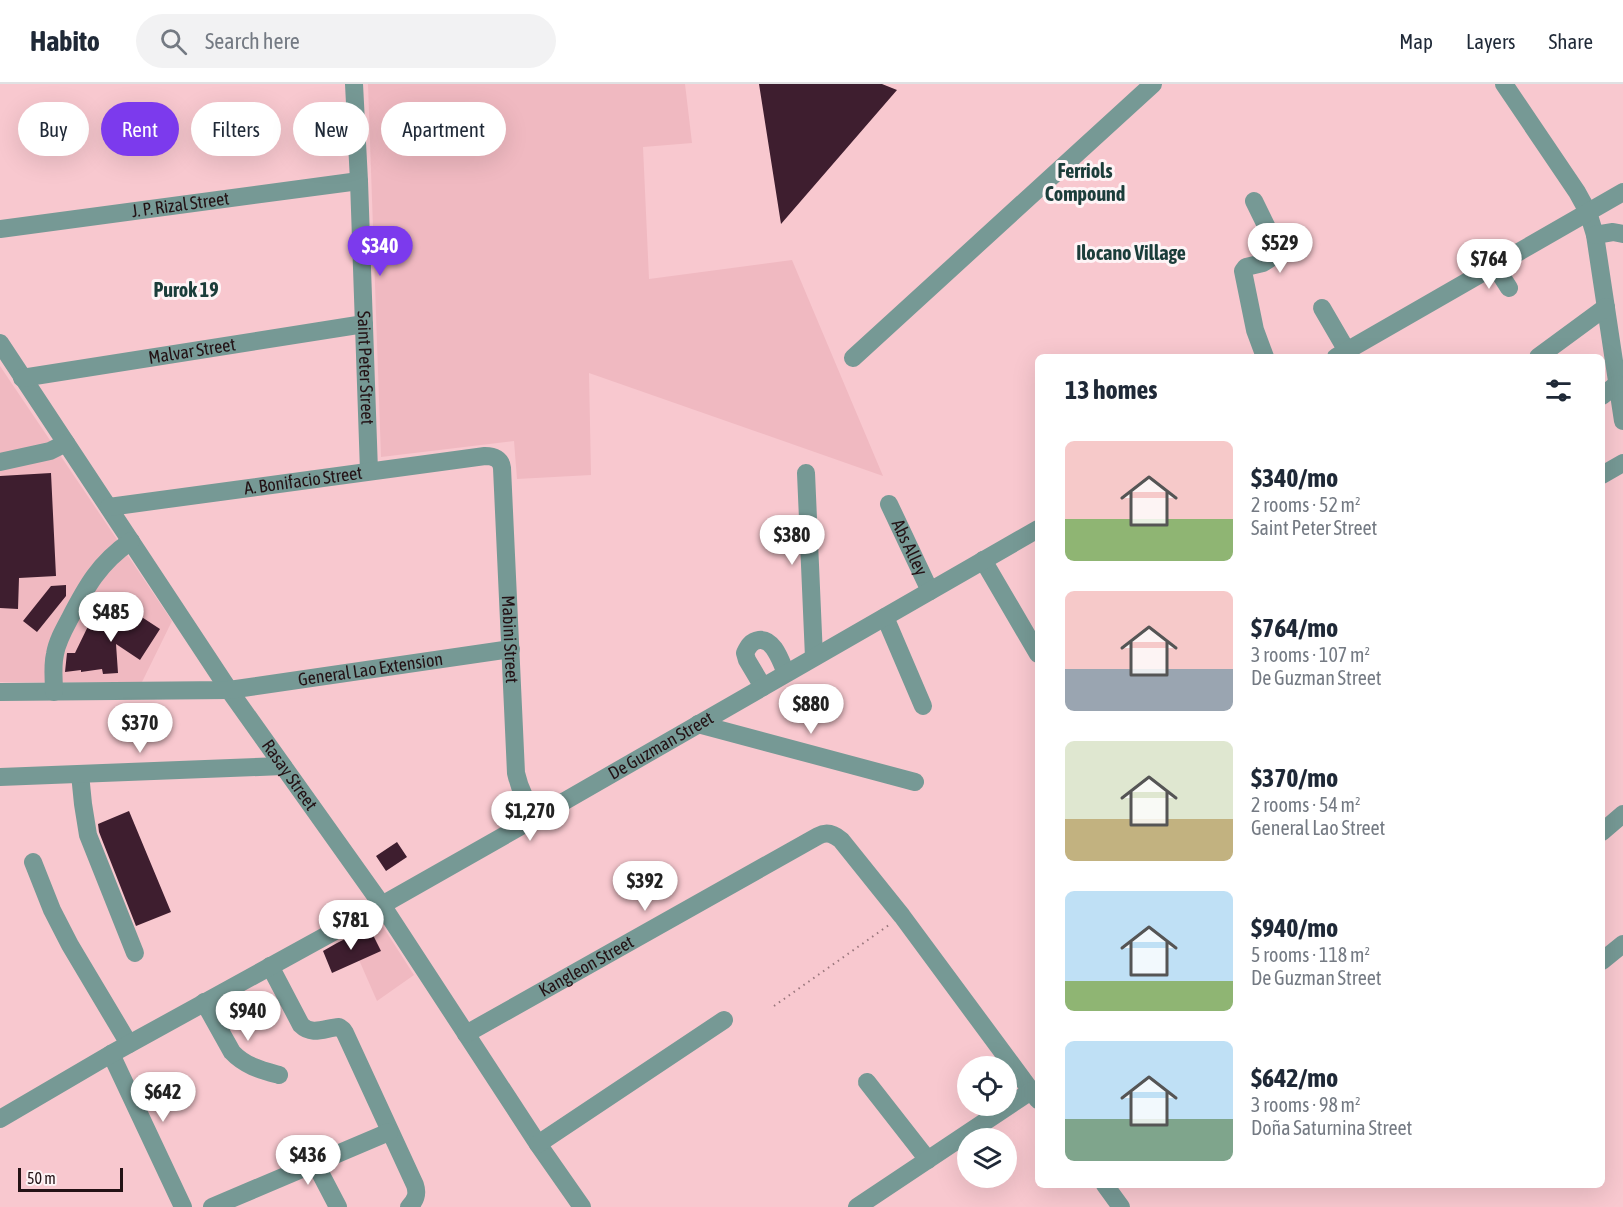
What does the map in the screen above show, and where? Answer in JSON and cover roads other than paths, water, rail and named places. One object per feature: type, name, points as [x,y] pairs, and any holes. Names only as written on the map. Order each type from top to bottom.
[{"type":"street","name":"Saint Peter Street","points":[[354,84],[369,471]]},
{"type":"street","points":[[853,358],[1152,84]]},
{"type":"street","points":[[1504,84],[1588,212],[1594,235],[1623,422]]},
{"type":"street","name":"J. P. Rizal Street","points":[[0,229],[359,181]]},
{"type":"street","points":[[1322,308],[1341,354],[1623,192]]},
{"type":"street","points":[[1254,201],[1276,246],[1274,256],[1263,264],[1246,267],[1244,271],[1256,330],[1264,354]]},
{"type":"street","points":[[1594,235],[1613,232],[1623,234]]},
{"type":"street","points":[[1495,266],[1509,288]]},
{"type":"street","points":[[1542,354],[1606,308]]},
{"type":"street","name":"Malvar Street","points":[[22,378],[364,324]]},
{"type":"street","name":"Rasay Street","points":[[0,343],[229,690],[382,905],[582,1207]]},
{"type":"street","points":[[1605,394],[1617,384]]},
{"type":"street","points":[[0,462],[50,451],[66,443]]},
{"type":"street","name":"A. Bonifacio Street","points":[[108,507],[485,456],[497,459]]},
{"type":"street","name":"Mabini Street","points":[[497,459],[502,468],[516,773],[523,796],[537,817]]},
{"type":"street","points":[[1605,473],[1623,463]]},
{"type":"street","points":[[806,473],[814,657]]},
{"type":"street","name":"Abs Alley","points":[[889,504],[930,591]]},
{"type":"street","name":"De Guzman Street","points":[[0,1119],[111,1054],[537,817],[1035,531]]},
{"type":"street","points":[[54,692],[53,664],[58,642],[84,590],[105,562],[117,550],[131,542]]},
{"type":"street","points":[[982,560],[1035,649]]},
{"type":"street","points":[[885,616],[923,706]]},
{"type":"street","points":[[763,687],[745,653],[752,642],[766,640],[771,644],[786,673]]},
{"type":"street","name":"General Lao Extension","points":[[0,692],[229,690],[511,649]]},
{"type":"street","points":[[698,724],[915,782]]},
{"type":"street","points":[[0,777],[283,766]]},
{"type":"street","points":[[80,774],[88,835],[135,953]]},
{"type":"street","points":[[1605,829],[1623,814]]},
{"type":"street","name":"Kangleon Street","points":[[466,1034],[827,833],[841,840],[902,916],[1034,1096]]},
{"type":"street","points":[[33,862],[52,910],[70,945],[129,1044]]},
{"type":"street","points":[[1605,959],[1623,944]]},
{"type":"street","points":[[270,966],[305,1029],[319,1031],[336,1027],[343,1030],[417,1191],[409,1207]]},
{"type":"street","points":[[204,1002],[232,1052],[238,1058],[256,1068],[279,1075]]},
{"type":"street","points":[[538,1143],[724,1020]]},
{"type":"street","points":[[111,1054],[183,1207]]},
{"type":"street","points":[[867,1082],[928,1160]]},
{"type":"street","points":[[857,1207],[928,1160],[1034,1096]]},
{"type":"street","points":[[212,1207],[389,1132]]},
{"type":"street","points":[[315,1163],[338,1207]]},
{"type":"street","points":[[1107,1188],[1121,1207]]},
{"type":"district","name":"Ferriols Compound","points":[[1085,182]]},
{"type":"district","name":"Ilocano Village","points":[[1131,253]]},
{"type":"district","name":"Purok 19","points":[[186,290]]}]
